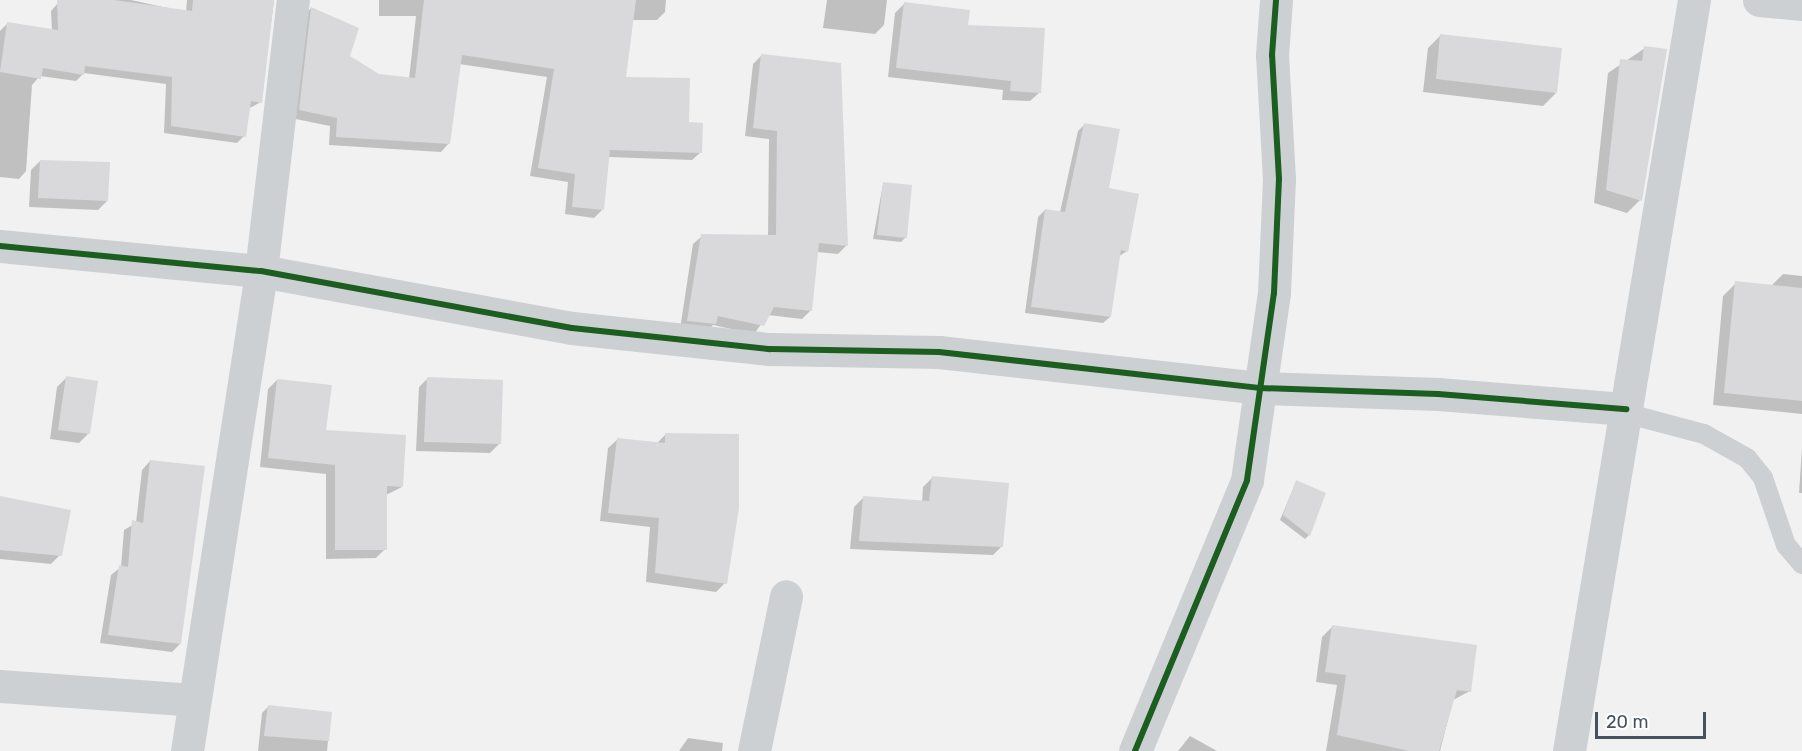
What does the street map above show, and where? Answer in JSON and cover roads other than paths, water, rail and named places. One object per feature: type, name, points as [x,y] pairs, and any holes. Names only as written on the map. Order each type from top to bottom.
[{"type":"street","points":[[187,751],[193,700],[261,271],[293,0]]},
{"type":"street","points":[[1136,751],[1247,480],[1274,293],[1279,179],[1272,55],[1276,0]]},
{"type":"street","points":[[1569,751],[1694,0]]},
{"type":"street","points":[[1759,0],[1802,4]]},
{"type":"street","points":[[0,246],[261,271],[572,328],[770,349],[939,352],[1074,363],[1259,388],[1438,394],[1626,411]]},
{"type":"street","points":[[754,751],[786,596]]},
{"type":"street","points":[[0,686],[193,700]]},
{"type":"lane","points":[[1626,411],[1704,434],[1747,458],[1763,478],[1786,545],[1802,564]]}]
